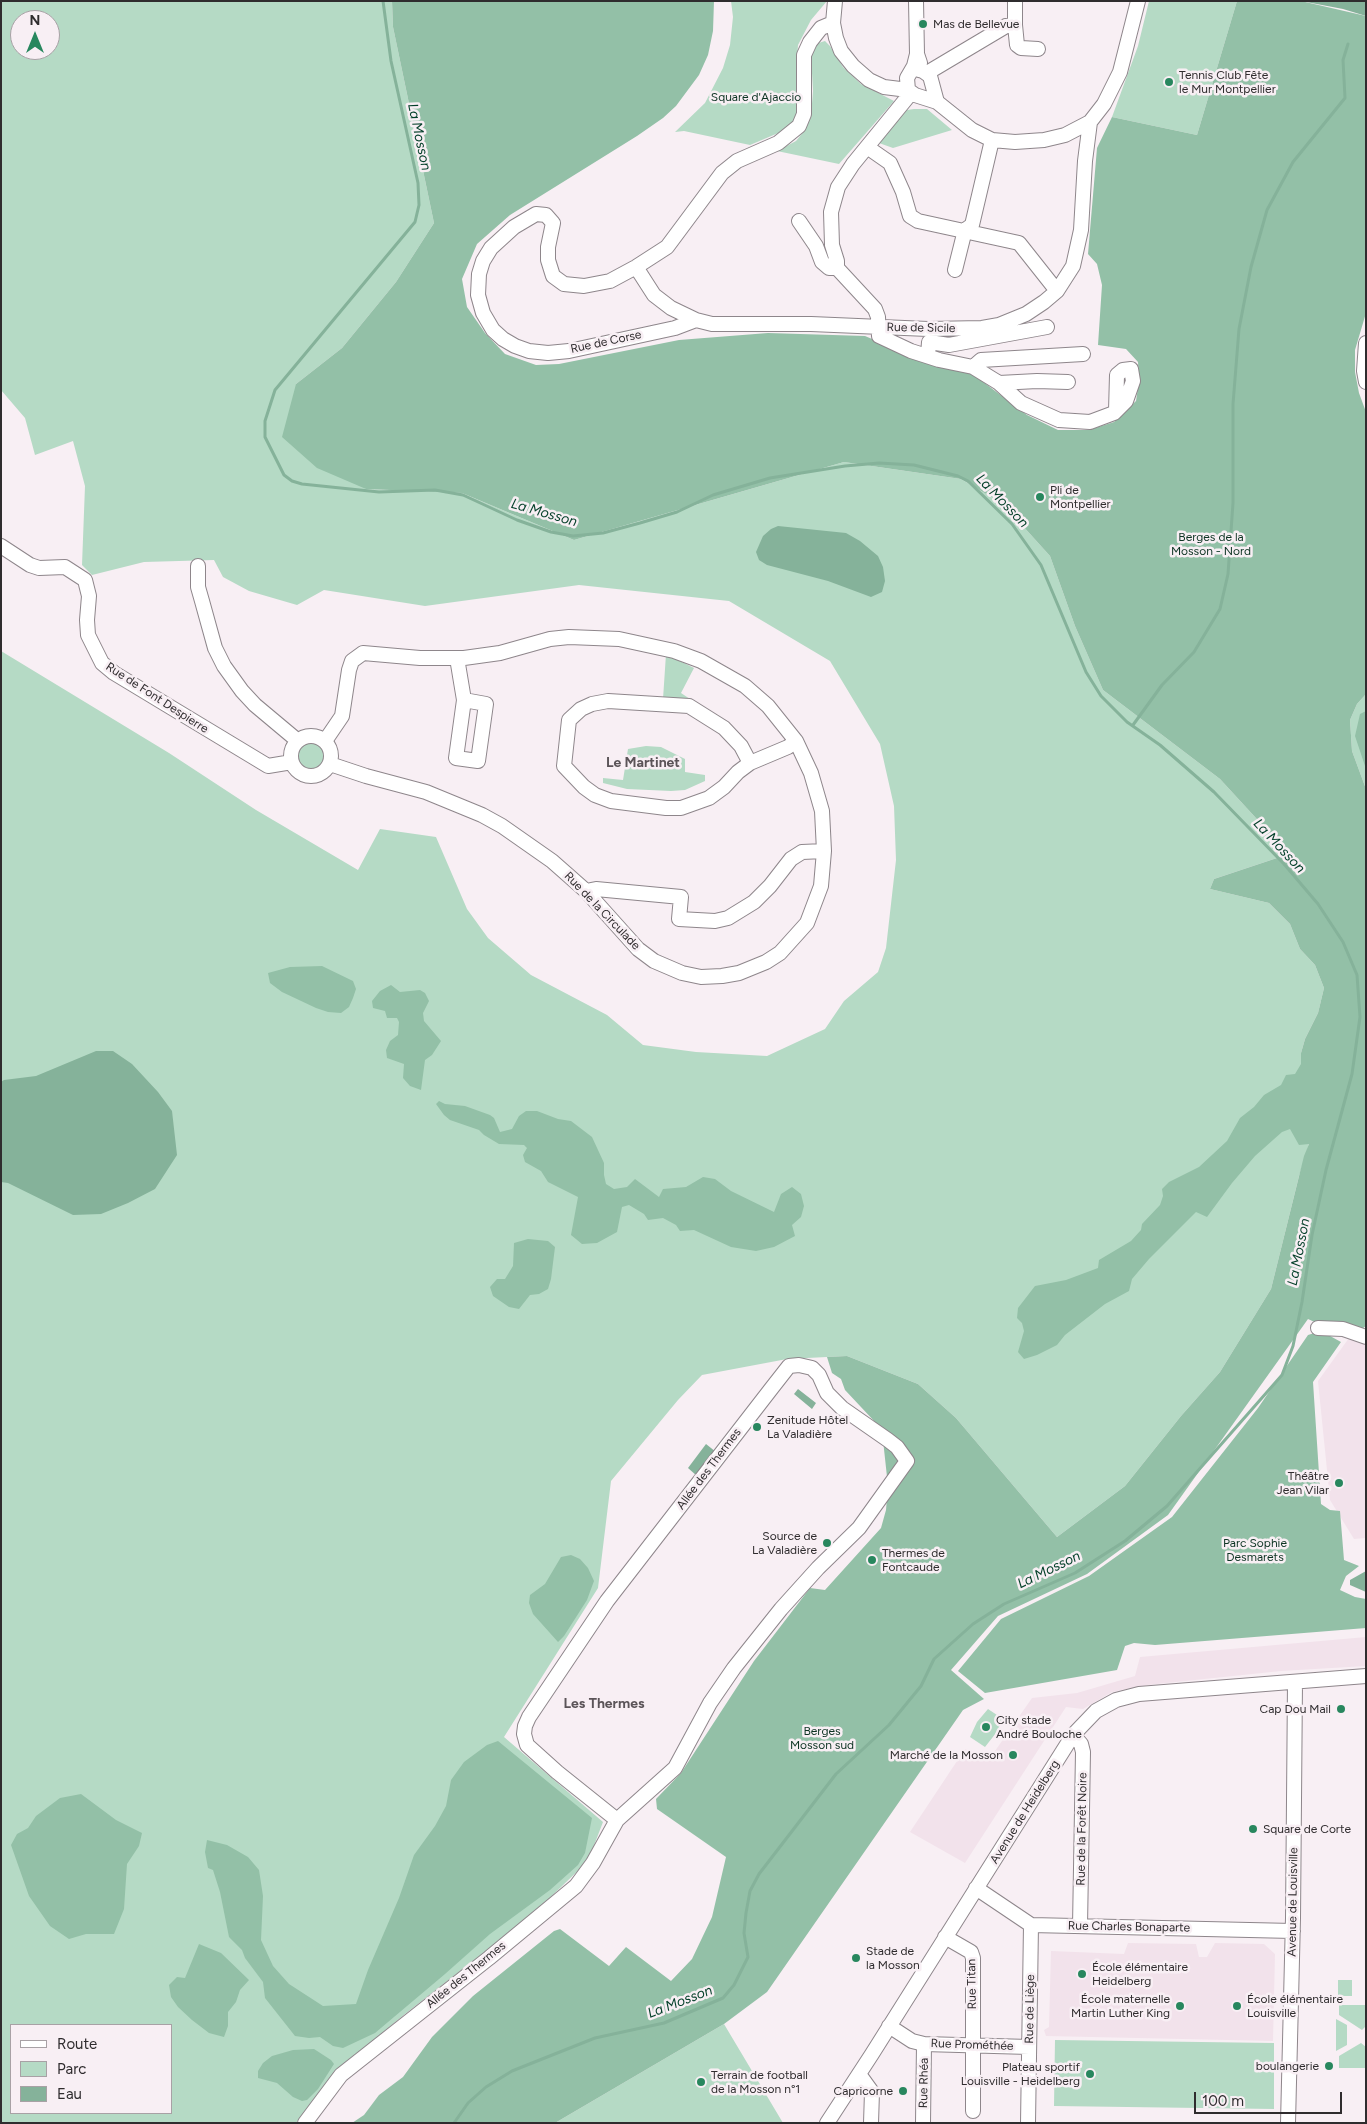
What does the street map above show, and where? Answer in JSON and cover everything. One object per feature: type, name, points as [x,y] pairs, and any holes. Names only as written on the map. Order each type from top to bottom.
[{"type":"street","points":[[835,1],[832,23],[841,51],[868,80],[884,87],[913,93],[937,102],[972,130],[992,140],[1015,142],[1065,136],[1090,122],[1104,104],[1120,72],[1138,1]]},
{"type":"street","points":[[913,93],[906,82],[917,54],[916,1]]},
{"type":"street","points":[[1015,1],[1017,45],[1021,48],[1038,49]]},
{"type":"street","points":[[696,320],[670,308],[654,295],[636,267],[667,247],[675,239],[706,192],[722,173],[737,161],[778,143],[799,126],[804,114],[804,55],[810,42],[821,28],[832,23]]},
{"type":"street","points":[[927,76],[1006,26],[1015,25]]},
{"type":"street","points":[[917,54],[937,102]]},
{"type":"street","points":[[909,74],[916,70],[927,76]]},
{"type":"street","points":[[837,268],[830,228],[833,199],[843,179],[867,147],[913,93],[928,92],[927,76]]},
{"type":"street","name":"Rue de Sicile","points":[[799,221],[816,246],[822,262],[829,268],[837,268],[875,309],[878,317],[877,326],[935,329],[982,328],[999,325],[1026,314],[1044,302],[1057,291],[1073,266],[1081,230],[1085,161],[1090,122]]},
{"type":"street","points":[[954,270],[965,230],[972,225],[992,140]]},
{"type":"street","points":[[867,147],[890,163],[903,192],[910,216],[918,221],[1019,243],[1057,291]]},
{"type":"street","name":"Rue de Corse","points":[[636,267],[610,282],[584,286],[564,284],[553,276],[548,260],[548,247],[553,223],[546,216],[536,214],[514,227],[492,248],[479,274],[478,295],[483,314],[493,330],[503,339],[529,351],[548,353],[569,351],[675,328],[696,320],[712,324],[877,326]]},
{"type":"street","points":[[877,326],[879,336],[910,351],[928,355],[939,360],[973,367],[999,383],[1021,403],[1059,420],[1090,422],[1116,411]]},
{"type":"street","points":[[928,355],[929,342],[949,345],[1046,327]]},
{"type":"street","points":[[1366,343],[1364,372],[1366,382]]},
{"type":"street","points":[[973,367],[981,360],[1083,354]]},
{"type":"street","points":[[999,383],[1068,382]]},
{"type":"street","name":"Rue de Font Despierre","points":[[1,546],[30,565],[39,568],[65,567],[85,580],[90,596],[87,620],[88,635],[102,663],[114,673],[268,766],[292,762]]},
{"type":"street","points":[[198,566],[198,587],[215,648],[224,666],[249,698],[298,741]]},
{"type":"street","name":"Rue de la Circulade","points":[[325,741],[342,716],[349,670],[357,657],[363,653],[420,658],[457,658],[500,653],[569,637],[620,639],[654,646],[701,661],[745,686],[768,706],[796,741],[810,773],[822,811],[824,851],[821,886],[807,923],[780,953],[766,962],[733,974],[701,977],[682,973],[654,961],[624,934],[586,891],[538,850],[482,815],[426,792],[330,764]]},
{"type":"street","points":[[457,658],[464,700]]},
{"type":"street","points":[[750,763],[741,746],[724,728],[689,706],[616,701],[592,704],[569,720],[564,766],[584,787],[602,798],[624,804],[666,808],[682,808],[708,798],[724,787],[738,772],[750,763],[796,741]]},
{"type":"street","points":[[309,736],[315,736],[325,741],[331,752],[330,764],[326,770],[314,776],[300,773],[292,762],[292,750],[298,741],[309,736]]},
{"type":"street","points":[[586,891],[596,889],[681,897],[679,919],[715,921],[728,918],[754,902],[770,886],[791,859],[807,851],[824,851]]},
{"type":"street","points":[[1318,1328],[1343,1329],[1366,1337]]},
{"type":"street","name":"Allée des Thermes","points":[[305,2123],[341,2075],[489,1958],[576,1886],[593,1863],[617,1820],[675,1768],[710,1703],[734,1668],[799,1588],[859,1528],[907,1462],[897,1448],[884,1437],[842,1408],[827,1393],[819,1375],[812,1368],[799,1365],[789,1366],[607,1601],[529,1717],[525,1726],[524,1734],[527,1745],[557,1772],[617,1820]]},
{"type":"street","name":"Avenue de Heidelberg","points":[[827,2123],[1074,1735],[1096,1711],[1107,1704],[1126,1697],[1164,1691],[1366,1676]]},
{"type":"street","name":"Avenue de Louisville","points":[[1288,2123],[1293,1931],[1295,1682]]},
{"type":"street","name":"Rue de la Forêt Noire","points":[[1074,1735],[1081,1744],[1083,1752],[1080,1926]]},
{"type":"street","points":[[976,1888],[1032,1925]]},
{"type":"street","name":"Rue Charles Bonaparte","points":[[1032,1925],[1293,1931]]},
{"type":"street","name":"Rue de Liège","points":[[1028,2123],[1032,1925]]},
{"type":"street","name":"Rue Titan","points":[[945,1937],[971,1952],[973,1958],[972,2045]]},
{"type":"street","name":"Rue Prométhée","points":[[889,2026],[912,2041],[924,2044],[1029,2047]]},
{"type":"street","name":"Rue Rhéa","points":[[923,2123],[924,2044]]},
{"type":"street","points":[[972,2045],[974,2051],[973,2111]]},
{"type":"street","points":[[859,2074],[872,2092],[871,2123]]},
{"type":"shaded area","points":[[1349,1338],[1366,1345],[1366,1538],[1354,1539],[1330,1500],[1318,1381]]},
{"type":"shaded area","name":"Marché de la Mosson","points":[[1366,1637],[1366,1666],[1281,1671],[1147,1685],[1112,1692],[1083,1709],[1066,1707],[965,1863],[910,1832],[965,1749],[988,1761],[1032,1698],[1077,1693],[1135,1676],[1140,1657]]},
{"type":"shaded area","points":[[1128,1943],[1196,1944],[1199,1957],[1207,1957],[1215,1943],[1264,1944],[1275,1954],[1273,2041],[1046,2036],[1044,2030],[1049,2027],[1051,1951],[1124,1954]]},
{"type":"green space","points":[[1,1],[392,1],[393,27],[434,223],[396,282],[342,348],[296,384],[366,489],[462,493],[574,540],[844,462],[961,479],[1003,504],[1050,556],[1075,626],[1103,690],[1220,779],[1289,854],[1214,879],[1210,889],[1269,903],[1290,924],[1300,949],[1315,965],[1324,988],[1318,1013],[1305,1039],[1301,1053],[1309,1144],[1299,1176],[1271,1289],[1220,1372],[1181,1416],[1125,1486],[1057,1537],[956,1418],[918,1384],[847,1356],[787,1359],[702,1375],[678,1400],[611,1481],[598,1588],[504,1737],[603,1822],[588,1861],[532,1915],[405,2014],[339,2069],[296,2123],[1,2123],[1,651],[169,753],[256,810],[358,870],[380,829],[436,837],[467,909],[488,938],[531,975],[607,1015],[643,1045],[696,1052],[767,1056],[825,1029],[844,1001],[878,972],[886,948],[896,860],[894,806],[880,744],[830,661],[729,601],[579,585],[425,606],[324,590],[297,605],[249,591],[223,577],[214,560],[144,562],[92,575],[82,565],[85,486],[73,441],[35,455],[25,418],[1,390]]},
{"type":"green space","name":"Berges de la Mosson - Nord","points":[[392,1],[714,1],[713,31],[708,55],[699,75],[676,106],[663,118],[637,136],[510,215],[477,244],[462,279],[467,307],[485,333],[505,354],[536,365],[559,364],[679,340],[768,333],[865,336],[924,361],[970,372],[1027,415],[1058,430],[1089,430],[1114,422],[1136,401],[1139,381],[1138,362],[1126,349],[1098,345],[1102,285],[1097,264],[1088,254],[1097,148],[1112,117],[1197,135],[1237,1],[1301,1],[1366,16],[1366,313],[1355,350],[1355,372],[1359,393],[1366,412],[1366,694],[1357,704],[1350,720],[1352,751],[1366,789],[1366,1326],[1349,1338],[1308,1319],[1168,1515],[1087,1574],[998,1616],[951,1670],[984,1699],[963,1710],[767,1992],[724,2024],[555,2123],[352,2123],[364,2115],[379,2095],[403,2077],[432,2037],[473,1996],[554,1931],[560,1929],[609,1966],[626,1947],[671,1981],[692,1959],[712,1917],[726,1857],[657,1809],[656,1799],[681,1773],[754,1661],[810,1588],[825,1590],[881,1528],[886,1510],[888,1486],[883,1440],[876,1423],[845,1390],[841,1379],[832,1373],[827,1357],[847,1356],[918,1384],[956,1418],[1057,1537],[1125,1486],[1181,1416],[1220,1372],[1271,1289],[1304,1156],[1309,1144],[1299,1145],[1290,1129],[1282,1132],[1255,1156],[1207,1217],[1196,1212],[1149,1259],[1132,1279],[1129,1291],[1105,1304],[1065,1335],[1057,1345],[1024,1359],[1018,1352],[1024,1331],[1022,1323],[1017,1318],[1018,1308],[1035,1286],[1066,1280],[1098,1268],[1099,1260],[1131,1241],[1141,1230],[1142,1224],[1160,1205],[1163,1196],[1162,1189],[1169,1182],[1199,1167],[1227,1141],[1240,1118],[1254,1107],[1264,1095],[1281,1085],[1286,1075],[1295,1074],[1301,1064],[1301,1053],[1305,1039],[1318,1013],[1324,988],[1315,965],[1300,949],[1290,924],[1269,903],[1210,889],[1214,879],[1289,854],[1220,779],[1103,690],[1075,626],[1050,556],[1003,504],[961,479],[844,462],[574,540],[462,493],[366,489],[317,468],[282,437],[296,384],[342,348],[396,282],[434,223],[393,27]]},
{"type":"green space","name":"Square d'Ajaccio","points":[[731,1],[827,1],[811,20],[798,45],[796,71],[799,102],[797,114],[792,124],[783,131],[750,145],[684,131],[675,132],[705,103],[723,68],[730,45],[733,17]]},
{"type":"green space","name":"Tennis Club Fête le Mur Montpellier","points":[[1149,1],[1237,1],[1197,135],[1112,117],[1138,46]]},
{"type":"green space","name":"Square d'Ajaccio","points":[[825,41],[843,67],[861,84],[894,101],[839,164],[777,151],[796,141],[805,130],[811,116],[813,91],[811,55],[815,44]]},
{"type":"green space","points":[[927,109],[952,130],[893,148],[879,143],[907,110]]},
{"type":"green space","points":[[666,654],[694,668],[681,693],[693,701],[663,699]]},
{"type":"green space","points":[[1366,694],[1366,789],[1352,751],[1350,720],[1357,704]]},
{"type":"green space","points":[[1366,711],[1366,769],[1355,736],[1360,714]]},
{"type":"green space","points":[[311,741],[317,742],[325,750],[325,762],[317,770],[311,771],[305,770],[297,762],[296,756],[297,750],[305,742]]},
{"type":"green space","points":[[646,746],[661,747],[685,759],[685,772],[705,775],[705,781],[685,790],[671,791],[627,789],[603,783],[603,778],[623,780],[628,749]]},
{"type":"green space","points":[[322,966],[353,981],[356,989],[353,998],[349,1007],[341,1013],[328,1012],[316,1008],[282,992],[270,983],[268,973],[290,967]]},
{"type":"green space","points":[[391,985],[400,992],[420,990],[425,993],[429,1001],[423,1013],[424,1021],[441,1041],[432,1055],[425,1060],[421,1090],[410,1086],[403,1078],[404,1064],[387,1058],[386,1050],[390,1041],[398,1035],[399,1022],[397,1018],[387,1018],[385,1011],[373,1008],[372,1001],[380,991]]},
{"type":"green space","points":[[439,1101],[445,1104],[465,1106],[490,1115],[494,1118],[500,1132],[512,1129],[519,1116],[526,1111],[537,1111],[558,1119],[571,1121],[592,1137],[604,1163],[606,1184],[614,1189],[627,1187],[635,1179],[659,1197],[663,1189],[686,1187],[703,1177],[715,1179],[731,1191],[774,1212],[781,1194],[792,1187],[801,1194],[804,1206],[801,1217],[792,1225],[795,1236],[774,1247],[756,1251],[731,1247],[694,1230],[680,1231],[676,1225],[663,1218],[648,1220],[644,1214],[629,1205],[622,1207],[617,1232],[597,1243],[582,1244],[571,1235],[578,1197],[548,1182],[541,1171],[525,1162],[523,1155],[527,1148],[524,1145],[499,1144],[479,1130],[450,1120],[436,1104]]},
{"type":"green space","points":[[528,1239],[548,1241],[555,1247],[551,1279],[548,1289],[539,1294],[530,1295],[519,1309],[509,1307],[493,1296],[490,1287],[497,1279],[505,1279],[513,1266],[514,1243]]},
{"type":"green space","name":"Parc Sophie Desmarets","points":[[1321,1331],[1341,1342],[1313,1382],[1321,1504],[1330,1510],[1340,1511],[1344,1560],[1359,1566],[1346,1576],[1340,1590],[1355,1597],[1366,1599],[1366,1628],[1155,1645],[1134,1643],[1125,1646],[1117,1670],[985,1693],[958,1671],[1001,1619],[1089,1576],[1172,1517],[1258,1408],[1308,1335]]},
{"type":"green space","points":[[571,1555],[580,1559],[588,1568],[594,1581],[587,1600],[564,1636],[558,1642],[533,1614],[529,1603],[530,1595],[545,1584],[561,1557]]},
{"type":"green space","name":"City stade André Bouloche","points":[[988,1709],[1003,1719],[996,1733],[985,1747],[970,1737],[977,1722]]},
{"type":"green space","points":[[498,1741],[592,1818],[585,1853],[578,1865],[550,1890],[490,1934],[375,2033],[343,2048],[333,2046],[320,2037],[295,2036],[265,1998],[263,1982],[245,1958],[242,1950],[229,1937],[220,1892],[213,1870],[208,1868],[205,1852],[207,1840],[227,1845],[248,1857],[259,1870],[263,1896],[261,1940],[273,1966],[289,1984],[323,2006],[356,2004],[368,1970],[399,1898],[414,1855],[435,1826],[446,1806],[451,1780],[464,1762],[487,1745]]},
{"type":"green space","points":[[81,1794],[116,1820],[142,1833],[139,1846],[127,1864],[124,1909],[114,1934],[86,1934],[69,1939],[50,1926],[29,1896],[11,1845],[17,1834],[28,1828],[36,1816],[60,1798]]},
{"type":"green space","points":[[199,1944],[221,1953],[249,1980],[240,1990],[236,2002],[228,2012],[228,2026],[224,2037],[209,2033],[178,2007],[171,1997],[169,1985],[177,1977],[185,1978]]},
{"type":"green space","points":[[1338,1980],[1352,1980],[1352,1996],[1338,1996]]},
{"type":"green space","points":[[1339,2005],[1366,2005],[1366,2026],[1362,2030],[1339,2015]]},
{"type":"green space","points":[[1336,2019],[1347,2025],[1347,2045],[1336,2051]]},
{"type":"green space","name":"Terrain de football de la Mosson n°1","points":[[724,2024],[783,2123],[555,2123]]},
{"type":"green space","points":[[1055,2040],[1274,2043],[1274,2109],[1054,2106]]},
{"type":"green space","points":[[1361,2043],[1366,2047],[1366,2068],[1339,2068],[1339,2056]]},
{"type":"green space","points":[[314,2049],[334,2064],[318,2089],[307,2100],[302,2101],[293,2097],[277,2083],[258,2078],[258,2071],[263,2063],[272,2056],[293,2050]]},
{"type":"water","points":[[1301,1],[1366,1],[1366,16],[1343,9]]},
{"type":"water","points":[[778,526],[846,533],[860,541],[878,556],[883,567],[885,581],[882,592],[871,597],[828,581],[767,565],[759,560],[756,552],[763,536]]},
{"type":"water","points":[[96,1051],[113,1051],[132,1064],[158,1092],[172,1111],[177,1155],[155,1189],[101,1214],[73,1215],[8,1183],[1,1182],[1,1082],[36,1076]]},
{"type":"water","points":[[798,1389],[816,1403],[812,1409],[794,1394]]},
{"type":"water","points":[[706,1444],[716,1452],[697,1476],[688,1468]]},
{"type":"water","points":[[1366,1571],[1366,1592],[1350,1585],[1350,1580]]},
{"type":"waterway","name":"La Mosson","points":[[383,1],[391,61],[418,183],[419,205],[415,222],[275,390],[265,421],[265,437],[284,475],[292,481],[302,484],[379,492],[435,490],[463,495],[517,520],[551,532],[573,536],[603,533],[640,523],[677,512],[713,495],[770,478],[845,466],[879,463],[914,465],[958,476],[968,481],[1012,524],[1041,565],[1086,672],[1101,696],[1127,722],[1160,745],[1214,792],[1284,864],[1318,904],[1343,942],[1357,975],[1360,1017],[1352,1074],[1326,1170],[1312,1235],[1293,1346],[1282,1375],[1167,1506],[1125,1541],[1075,1573],[1004,1604],[973,1624],[934,1659],[921,1686],[889,1725],[836,1774],[759,1874],[750,1891],[746,1913],[744,1933],[748,1957],[734,1985],[723,1998],[664,2023],[595,2038],[512,2071],[486,2087],[468,2103],[454,2123]]},
{"type":"waterway","points":[[1133,725],[1162,685],[1194,652],[1220,609],[1228,574],[1233,503],[1233,404],[1239,329],[1251,267],[1267,210],[1293,162],[1345,98],[1343,60],[1348,44]]},
{"type":"place","name":"Mas de Bellevue","points":[[923,24]]},
{"type":"place","name":"Tennis Club Fête le Mur Montpellier","points":[[1169,82]]},
{"type":"place","name":"Pli de Montpellier","points":[[1040,497]]},
{"type":"place","name":"Zenitude Hôtel La Valadière","points":[[757,1427]]},
{"type":"place","name":"Théâtre Jean Vilar","points":[[1339,1483]]},
{"type":"place","name":"Source de La Valadière","points":[[827,1543]]},
{"type":"place","name":"Thermes de Fontcaude","points":[[872,1560]]},
{"type":"place","name":"Cap Dou Mail","points":[[1341,1709]]},
{"type":"place","name":"City stade André Bouloche","points":[[986,1727]]},
{"type":"place","name":"Marché de la Mosson","points":[[1013,1755]]},
{"type":"place","name":"Square de Corte","points":[[1253,1829]]},
{"type":"place","name":"Stade de la Mosson","points":[[856,1958]]},
{"type":"place","name":"École élémentaire Heidelberg","points":[[1082,1974]]},
{"type":"place","name":"École maternelle Martin Luther King","points":[[1180,2006]]},
{"type":"place","name":"École élémentaire Louisville","points":[[1237,2006]]},
{"type":"place","name":"boulangerie","points":[[1329,2066]]},
{"type":"place","name":"Plateau sportif Louisville - Heidelberg","points":[[1090,2074]]},
{"type":"place","name":"Terrain de football de la Mosson n°1","points":[[701,2082]]},
{"type":"place","name":"Capricorne","points":[[903,2091]]},
{"type":"district","name":"Le Martinet","points":[[643,763]]},
{"type":"district","name":"Les Thermes","points":[[604,1704]]},
{"type":"park label","name":"Berges Mosson sud","points":[[822,1738]]}]
